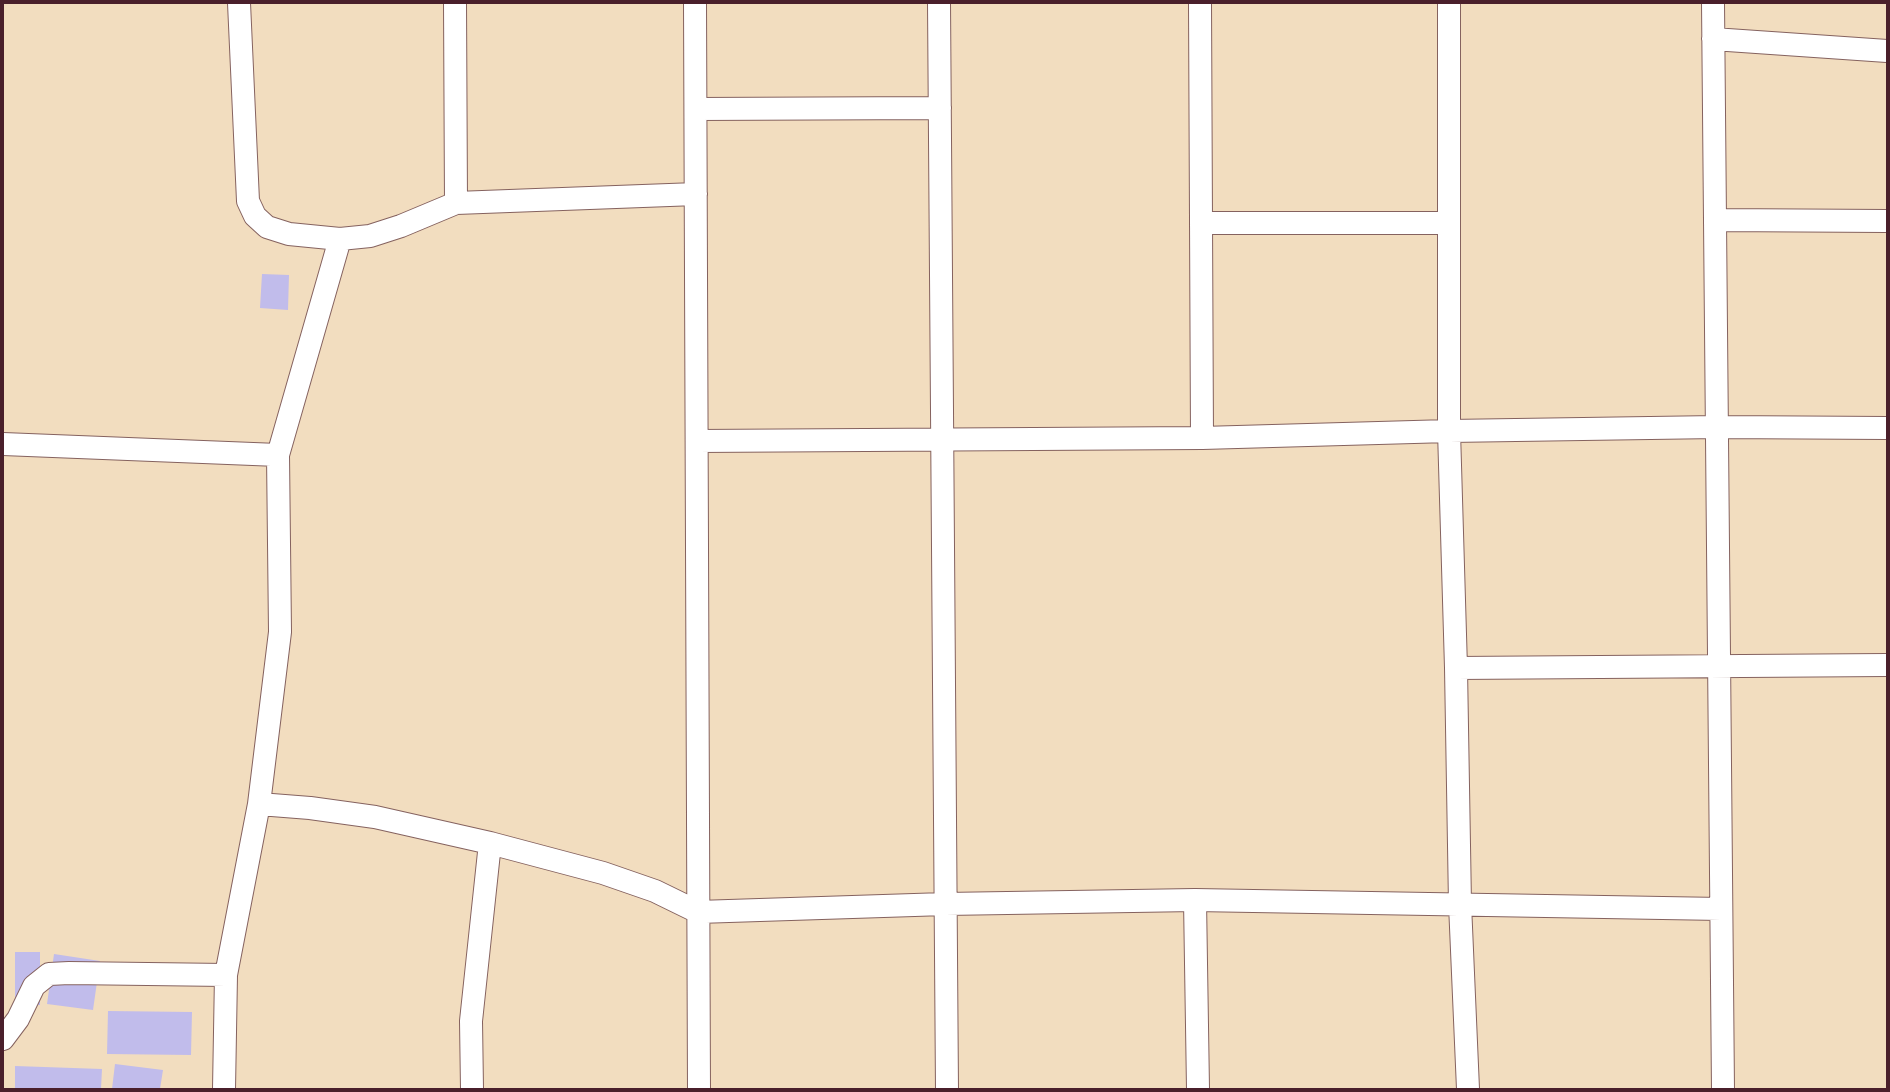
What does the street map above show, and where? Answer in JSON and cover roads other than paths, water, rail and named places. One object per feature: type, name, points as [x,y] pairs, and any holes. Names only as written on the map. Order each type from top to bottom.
[{"type":"street","points":[[239,3],[248,200],[255,216],[267,226],[289,234],[340,239],[376,234],[401,226],[456,203],[696,194]]},
{"type":"street","points":[[455,3],[456,203]]},
{"type":"street","points":[[695,3],[699,1089]]},
{"type":"street","points":[[939,3],[947,1089]]},
{"type":"street","points":[[1200,3],[1202,438]]},
{"type":"street","points":[[1449,3],[1449,431],[1456,668],[1460,904],[1468,1089]]},
{"type":"street","points":[[1713,3],[1723,1089]]},
{"type":"street","points":[[1713,39],[1887,51]]},
{"type":"street","points":[[696,108],[940,108]]},
{"type":"street","points":[[1715,220],[1887,221]]},
{"type":"street","points":[[1201,223],[1448,222]]},
{"type":"street","points":[[224,1089],[226,975],[260,804],[280,632],[278,454],[340,239]]},
{"type":"street","points":[[697,442],[1202,438],[1449,431],[1717,427],[1887,428]]},
{"type":"street","points":[[3,444],[278,454]]},
{"type":"street","points":[[1456,668],[1887,665]]},
{"type":"street","points":[[260,804],[310,808],[375,817],[490,843],[603,874],[655,891],[698,912],[946,904],[1195,900],[1721,909]]},
{"type":"street","points":[[472,1089],[471,1021],[490,843]]},
{"type":"street","points":[[1195,900],[1198,1089]]},
{"type":"street","points":[[3,1039],[18,1019],[34,986],[49,974],[226,975]]}]
